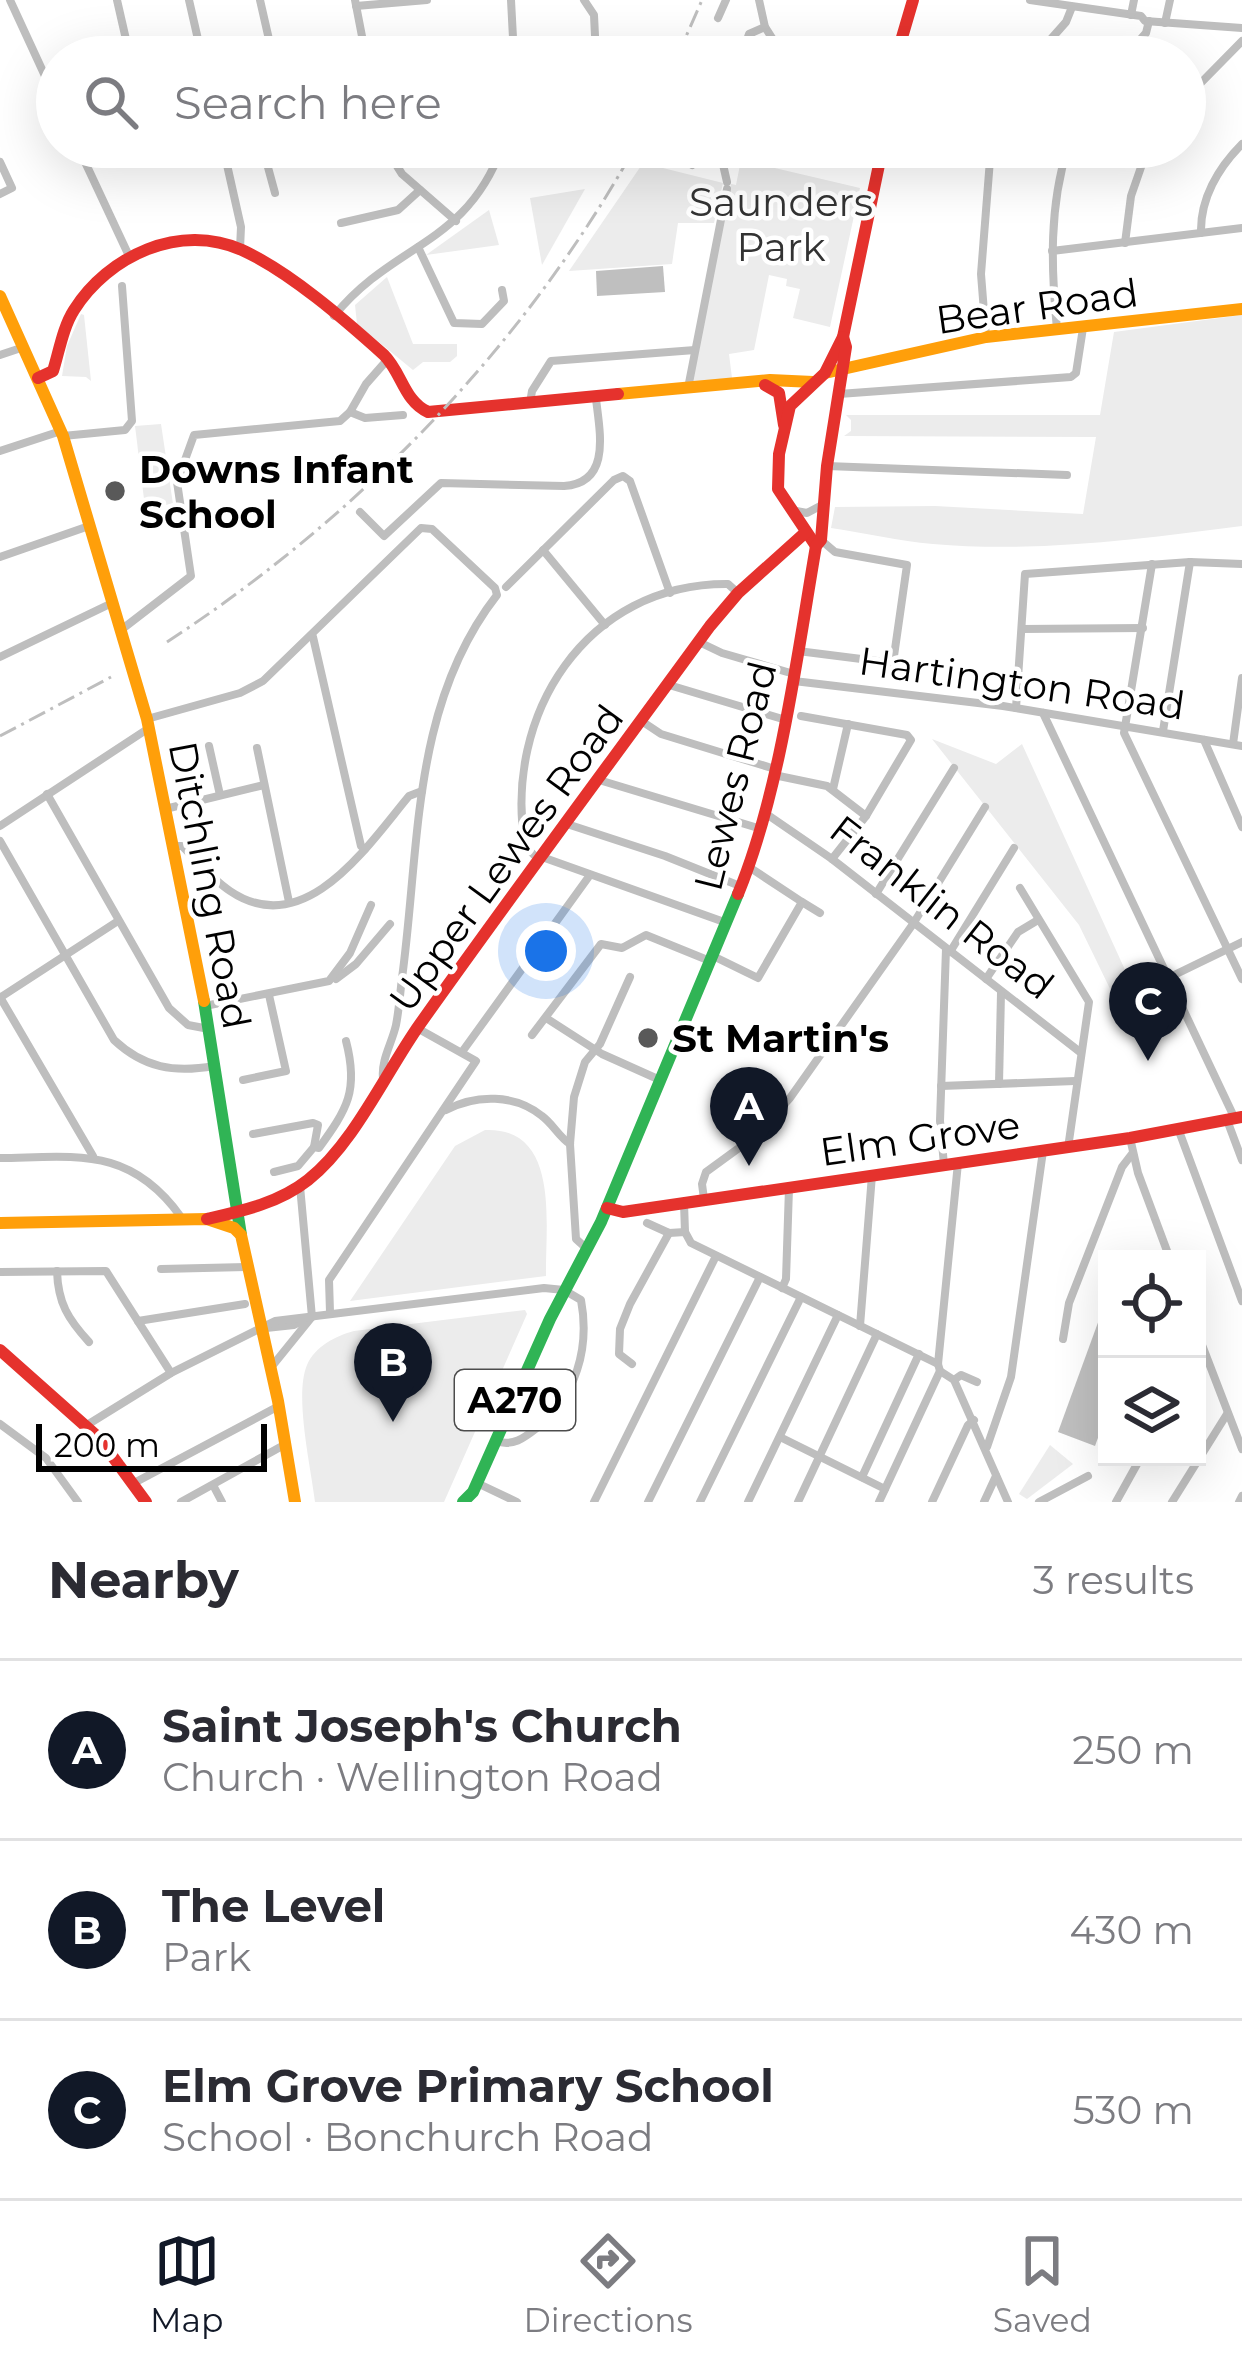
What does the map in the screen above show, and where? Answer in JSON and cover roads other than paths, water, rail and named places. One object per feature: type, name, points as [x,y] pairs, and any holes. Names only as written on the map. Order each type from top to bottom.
[{"type":"main road","points":[[902,36],[911,1]]},
{"type":"main road","name":"Lewes Road","points":[[816,519],[790,509],[777,483],[784,425],[791,404],[825,373],[843,337],[878,168]]},
{"type":"main road","points":[[38,378],[53,370],[62,331],[82,295],[101,274],[129,256],[183,242],[240,249],[278,271],[388,359],[416,406],[445,412],[770,380],[813,382],[839,394]]},
{"type":"main road","name":"Ditchling Road","points":[[0,296],[62,433],[148,724],[206,1006],[246,1267],[273,1365],[295,1502]]},
{"type":"main road","name":"Bear Road","points":[[825,373],[986,337],[1242,308]]},
{"type":"main road","name":"Lewes Road","points":[[660,1080],[742,886],[763,820],[818,543],[816,519],[846,347],[843,337]]},
{"type":"main road","points":[[746,383],[778,390],[784,425]]},
{"type":"main road","name":"Lewes Road","points":[[816,519],[818,543]]},
{"type":"main road","name":"Upper Lewes Road","points":[[0,1223],[206,1219],[260,1207],[300,1186],[321,1151],[383,1080],[699,641],[738,592],[816,519]]},
{"type":"main road","name":"A270","points":[[471,1495],[564,1290],[607,1208],[660,1080]]},
{"type":"main road","name":"Elm Grove","points":[[607,1208],[623,1212],[1043,1151],[1131,1146],[1235,1119]]},
{"type":"main road","points":[[206,1219],[241,1235]]},
{"type":"main road","points":[[0,1350],[86,1426],[146,1502]]},
{"type":"street","points":[[10,0],[36,56]]},
{"type":"street","points":[[117,0],[125,36]]},
{"type":"street","points":[[189,0],[197,36]]},
{"type":"street","points":[[260,0],[268,36]]},
{"type":"street","points":[[362,36],[356,3],[427,0]]},
{"type":"street","points":[[511,0],[513,36]]},
{"type":"street","points":[[718,18],[726,0]]},
{"type":"street","points":[[759,0],[771,36]]},
{"type":"street","points":[[1030,0],[1149,21],[1242,28]]},
{"type":"street","points":[[1131,15],[1134,0]]},
{"type":"street","points":[[1165,23],[1170,0]]},
{"type":"street","points":[[590,2],[595,36]]},
{"type":"street","points":[[1054,36],[1072,7]]},
{"type":"street","points":[[1143,36],[1149,21]]},
{"type":"street","points":[[748,36],[765,27]]},
{"type":"street","points":[[1206,78],[1242,41]]},
{"type":"street","points":[[1201,233],[1202,211],[1213,183],[1242,144]]},
{"type":"street","points":[[0,162],[12,188],[0,194]]},
{"type":"street","points":[[88,168],[129,256]]},
{"type":"street","points":[[228,168],[241,226],[240,249]]},
{"type":"street","points":[[269,168],[274,193]]},
{"type":"street","points":[[396,168],[456,221]]},
{"type":"street","points":[[334,316],[378,270],[456,221],[493,168]]},
{"type":"street","points":[[688,391],[727,185],[723,168]]},
{"type":"street","points":[[986,337],[980,274],[989,168]]},
{"type":"street","points":[[1058,331],[1052,251],[1063,168]]},
{"type":"street","points":[[1125,243],[1127,211],[1141,168]]},
{"type":"street","points":[[341,223],[398,210],[420,190]]},
{"type":"street","points":[[1052,251],[1242,228]]},
{"type":"street","points":[[418,247],[453,322],[481,325],[504,301],[502,290]]},
{"type":"street","points":[[0,451],[62,433],[124,430],[132,421],[122,286]]},
{"type":"street","points":[[839,394],[1073,376],[1083,328]]},
{"type":"street","points":[[0,355],[23,347]]},
{"type":"street","points":[[530,405],[531,394],[551,362],[695,350]]},
{"type":"street","points":[[120,631],[190,576],[177,482],[194,435],[340,421],[388,359]]},
{"type":"street","points":[[360,512],[384,536],[440,483],[582,483],[600,459],[596,399]]},
{"type":"street","points":[[350,412],[365,418],[403,416]]},
{"type":"street","points":[[827,466],[1067,475]]},
{"type":"street","points":[[506,587],[621,476],[630,482],[670,593]]},
{"type":"street","points":[[790,509],[816,519]]},
{"type":"street","points":[[0,557],[89,526]]},
{"type":"street","points":[[0,826],[148,724],[253,687],[425,527],[489,581],[497,596],[465,643],[436,715],[422,791],[403,975],[383,1080]]},
{"type":"street","points":[[799,651],[893,663],[908,565],[835,552],[818,543]]},
{"type":"street","points":[[543,550],[605,626]]},
{"type":"street","points":[[1163,731],[1190,562]]},
{"type":"street","points":[[1016,708],[1025,574],[1190,562],[1242,564]]},
{"type":"street","points":[[1152,564],[1127,742],[1242,979]]},
{"type":"street","points":[[727,923],[541,859],[527,851],[521,817],[527,745],[555,679],[574,654],[634,607],[670,593],[726,584],[738,592]]},
{"type":"street","points":[[0,657],[112,603]]},
{"type":"street","points":[[1022,629],[1143,628]]},
{"type":"street","points":[[312,637],[365,849]]},
{"type":"street","name":"Hartington Road","points":[[699,641],[794,678],[1237,745]]},
{"type":"street","points":[[1237,745],[1242,678]]},
{"type":"street","points":[[669,685],[786,720]]},
{"type":"street","points":[[1042,713],[1235,1119],[1242,1160]]},
{"type":"street","points":[[801,716],[911,739],[866,816],[832,859]]},
{"type":"street","points":[[643,722],[661,734],[833,789],[866,816]]},
{"type":"street","points":[[833,789],[848,724]]},
{"type":"street","points":[[1204,740],[1242,826]]},
{"type":"street","points":[[209,746],[220,795]]},
{"type":"street","points":[[257,748],[289,902]]},
{"type":"street","points":[[876,894],[954,768]]},
{"type":"street","points":[[599,780],[749,829],[763,820]]},
{"type":"street","points":[[165,809],[264,785]]},
{"type":"street","points":[[173,846],[182,846],[245,899],[289,902],[325,887],[365,849],[409,796],[422,791]]},
{"type":"street","points":[[47,794],[173,1013],[195,1028],[209,1029]]},
{"type":"street","points":[[704,1199],[701,1187],[706,1172],[760,1131],[790,1098],[913,924],[985,807]]},
{"type":"street","name":"Franklin Road","points":[[763,820],[832,859],[1080,1052]]},
{"type":"street","points":[[568,824],[742,886]]},
{"type":"street","points":[[0,841],[113,1040],[137,1058],[172,1070],[214,1066]]},
{"type":"street","points":[[879,1502],[939,1367],[951,1164],[941,1086],[948,951],[1014,848]]},
{"type":"street","points":[[749,867],[820,913]]},
{"type":"street","points":[[463,1052],[590,875]]},
{"type":"street","points":[[1020,888],[1089,1002],[1067,1148]]},
{"type":"street","points":[[532,1036],[601,944],[621,949],[646,935],[756,978],[802,902]]},
{"type":"street","points":[[329,981],[350,953],[371,905]]},
{"type":"street","points":[[986,980],[1018,932],[1038,920]]},
{"type":"street","points":[[93,1156],[0,998],[118,921]]},
{"type":"street","points":[[206,1006],[329,981],[356,964],[390,924]]},
{"type":"street","points":[[1168,978],[1242,942]]},
{"type":"street","points":[[586,1248],[576,1239],[570,1144],[576,1085],[630,976]]},
{"type":"street","points":[[999,1084],[1001,991]]},
{"type":"street","points":[[246,1077],[286,1071],[269,994]]},
{"type":"street","points":[[545,1017],[596,1050],[660,1080]]},
{"type":"street","points":[[330,1313],[329,1280],[476,1061],[417,1028]]},
{"type":"street","points":[[274,1172],[298,1166],[321,1151],[346,1110],[353,1071],[346,1041]]},
{"type":"street","points":[[941,1086],[1075,1082]]},
{"type":"street","points":[[442,1112],[485,1099],[518,1102],[540,1114],[570,1144]]},
{"type":"street","points":[[253,1134],[320,1120],[321,1151]]},
{"type":"street","points":[[1179,1131],[1242,1301]]},
{"type":"street","points":[[1131,1146],[1167,1250]]},
{"type":"street","points":[[1063,1339],[1072,1297],[1131,1146]]},
{"type":"street","points":[[986,1448],[1011,1378],[1043,1151]]},
{"type":"street","points":[[0,1158],[93,1156],[124,1168],[183,1220]]},
{"type":"street","points":[[860,1326],[872,1175]]},
{"type":"street","points":[[273,1365],[309,1317],[300,1186]]},
{"type":"street","points":[[782,1288],[788,1259],[788,1186]]},
{"type":"street","points":[[684,1201],[685,1232],[691,1243],[920,1354],[954,1380],[1008,1502]]},
{"type":"street","points":[[167,1220],[168,1204]]},
{"type":"street","points":[[647,1223],[669,1233],[685,1232]]},
{"type":"street","points":[[632,1364],[620,1354],[620,1329],[669,1233]]},
{"type":"street","points":[[594,1502],[716,1256]]},
{"type":"street","points":[[161,1269],[246,1267]]},
{"type":"street","points":[[0,1272],[103,1270],[171,1373]]},
{"type":"street","points":[[57,1271],[63,1309],[89,1342]]},
{"type":"street","points":[[648,1502],[760,1276]]},
{"type":"street","points":[[86,1426],[171,1373],[275,1321],[544,1288],[564,1290],[581,1300],[583,1308],[581,1358],[572,1385],[557,1409],[531,1433],[511,1444],[496,1441]]},
{"type":"street","points":[[700,1502],[801,1297]]},
{"type":"street","points":[[138,1321],[244,1304]]},
{"type":"street","points":[[748,1502],[838,1315]]},
{"type":"street","points":[[799,1502],[877,1334]]},
{"type":"street","points":[[862,1478],[920,1354]]},
{"type":"street","points":[[1206,1356],[1242,1449]]},
{"type":"street","points":[[954,1380],[961,1375],[977,1382]]},
{"type":"street","points":[[134,1484],[279,1407]]},
{"type":"street","points":[[1172,1502],[1227,1414]]},
{"type":"street","points":[[932,1502],[974,1420]]},
{"type":"street","points":[[0,1424],[46,1459],[78,1502]]},
{"type":"street","points":[[780,1437],[885,1489]]},
{"type":"street","points":[[181,1502],[286,1443]]},
{"type":"street","points":[[1116,1502],[1136,1466]]},
{"type":"street","points":[[984,1502],[997,1474]]},
{"type":"street","points":[[1039,1502],[1088,1476]]},
{"type":"street","points":[[213,1485],[222,1502]]},
{"type":"street","points":[[471,1495],[517,1502]]},
{"type":"railway","points":[[686,36],[702,0]]},
{"type":"railway","points":[[167,642],[305,540],[431,423],[542,291],[623,168]]},
{"type":"railway","points":[[0,736],[111,677]]},
{"type":"place","name":"Downs Infant School","points":[[115,491]]},
{"type":"place","name":"St Martin's","points":[[648,1038]]},
{"type":"place","name":"Elm Grove Primary School","points":[[1148,1061]]},
{"type":"place","name":"Saint Joseph's Church","points":[[749,1166]]},
{"type":"place","name":"The Level","points":[[393,1422]]},
{"type":"park label","name":"Saunders Park","points":[[781,224]]}]
